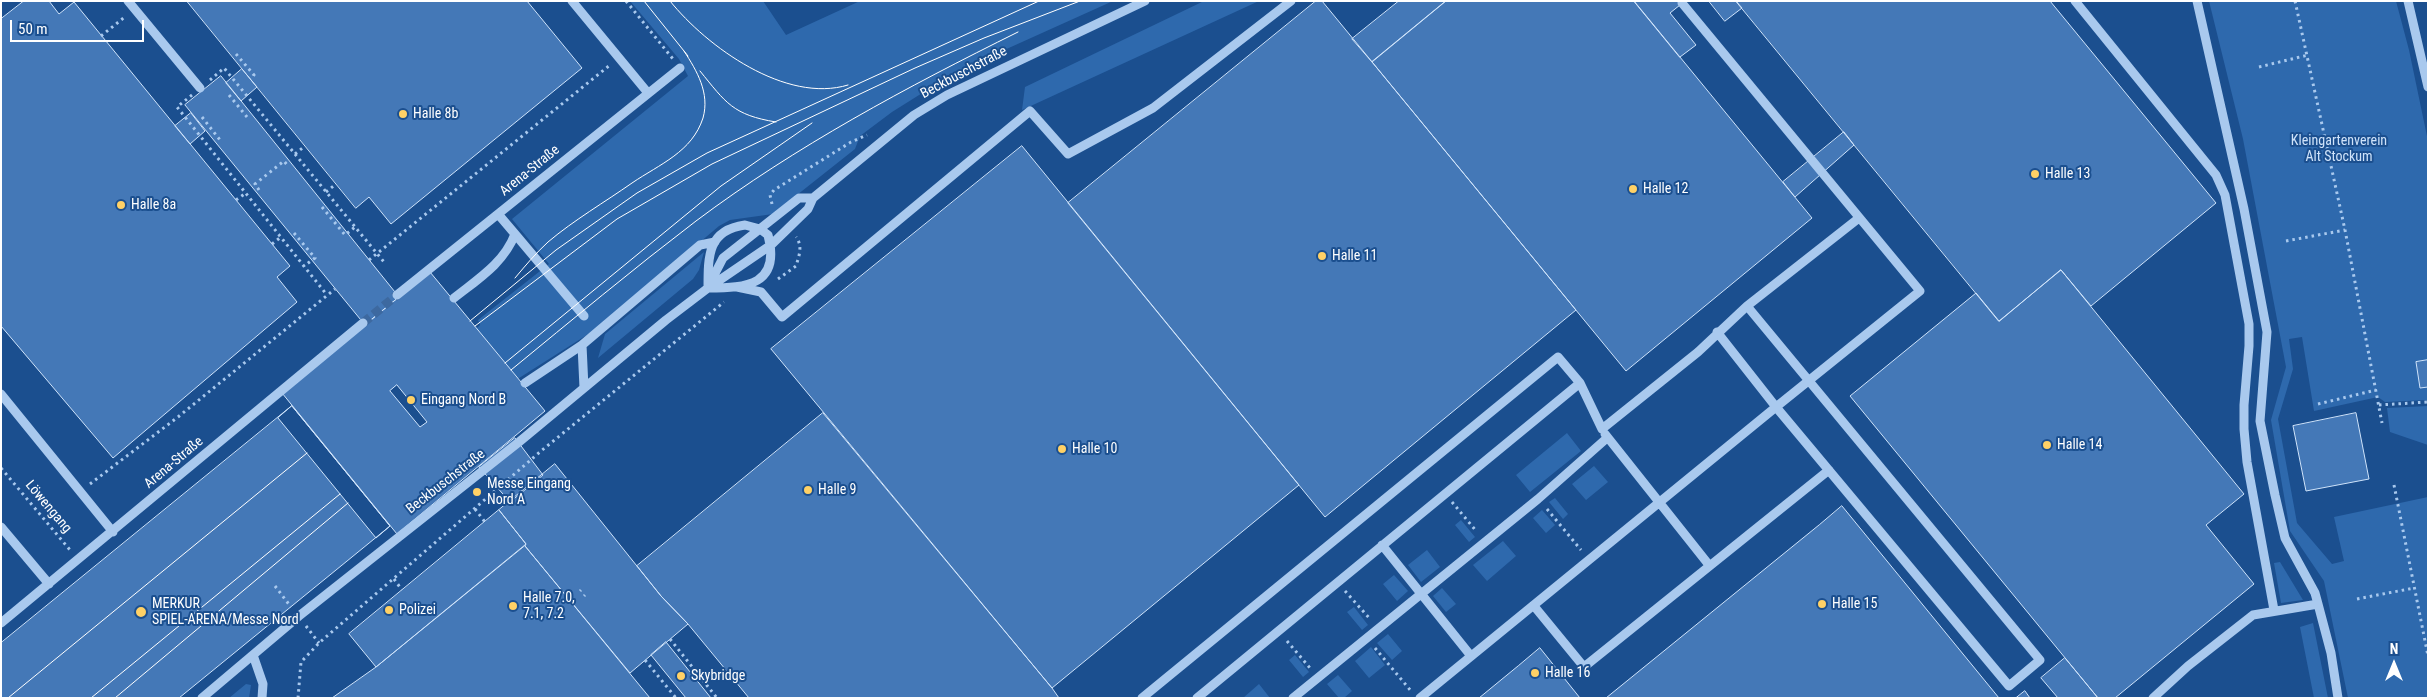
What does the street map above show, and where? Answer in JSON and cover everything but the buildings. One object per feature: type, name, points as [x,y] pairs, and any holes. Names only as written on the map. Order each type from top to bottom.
[{"type":"street","points":[[128,1],[200,88]]},
{"type":"street","points":[[572,1],[648,93]]},
{"type":"street","name":"Beckbuschstraße","points":[[202,698],[298,616],[708,288],[770,245],[808,209],[812,198],[914,115],[946,95],[1145,1]]},
{"type":"street","points":[[737,287],[761,292],[782,317],[1030,111],[1068,154],[1153,108],[1291,1]]},
{"type":"street","points":[[2075,1],[2210,167],[2225,194],[2249,324],[2244,404],[2247,462],[2274,610]]},
{"type":"street","points":[[2197,1],[2248,228],[2267,332],[2260,421],[2285,538],[2315,593],[2330,653],[2338,698]]},
{"type":"street","points":[[2408,1],[2428,87]]},
{"type":"street","points":[[1419,698],[1920,291],[1682,3]]},
{"type":"street","name":"Arena-Straße","points":[[398,295],[680,68]]},
{"type":"street","name":"Beckbuschstraße","points":[[708,288],[723,258],[799,198],[812,198]]},
{"type":"street","points":[[498,214],[584,316]]},
{"type":"street","points":[[1602,429],[1698,352],[1717,332],[1747,306],[1859,218]]},
{"type":"street","points":[[745,226],[760,229],[768,235],[771,262],[758,282],[737,287],[708,288],[710,260],[715,242],[718,236],[725,230],[745,226]]},
{"type":"street","points":[[454,298],[498,263],[510,246],[515,234]]},
{"type":"street","points":[[526,383],[582,345],[700,245],[715,242]]},
{"type":"street","points":[[1717,332],[1776,407],[2009,686],[2040,660],[1747,306]]},
{"type":"street","name":"Arena-Straße","points":[[1,623],[363,323]]},
{"type":"street","points":[[582,345],[584,388]]},
{"type":"street","points":[[1142,698],[1558,357],[1580,383],[1608,438],[1709,565]]},
{"type":"street","points":[[1197,698],[1580,383]]},
{"type":"street","points":[[1,394],[113,532]]},
{"type":"street","points":[[1293,698],[1486,542],[1608,438]]},
{"type":"street","points":[[1534,606],[1584,667],[1829,470]]},
{"type":"street","points":[[1,527],[49,584]]},
{"type":"street","points":[[1382,545],[1471,656]]},
{"type":"street","points":[[2153,698],[2188,666],[2253,615],[2318,604]]},
{"type":"street","points":[[253,655],[263,684],[262,698]]},
{"type":"path","points":[[626,1],[680,68]]},
{"type":"path","points":[[2295,1],[2345,230],[2382,423]]},
{"type":"path","points":[[101,36],[134,9]]},
{"type":"path","points":[[236,54],[254,75],[250,78]]},
{"type":"path","points":[[2259,67],[2308,55]]},
{"type":"path","points":[[370,260],[619,58]]},
{"type":"path","points":[[224,68],[384,262]]},
{"type":"path","points":[[229,96],[247,117]]},
{"type":"path","points":[[177,107],[327,295]]},
{"type":"path","points":[[202,118],[220,140]]},
{"type":"path","points":[[776,210],[770,201],[774,190],[851,142],[869,135]]},
{"type":"path","points":[[295,154],[304,146]]},
{"type":"path","points":[[259,190],[255,184],[284,161],[288,166]]},
{"type":"path","points":[[326,192],[336,184]]},
{"type":"path","points":[[236,200],[246,193]]},
{"type":"path","points":[[322,207],[345,235],[355,227]]},
{"type":"path","points":[[2286,241],[2345,230]]},
{"type":"path","points":[[776,281],[796,266],[800,241],[792,231]]},
{"type":"path","points":[[294,233],[315,258],[304,266]]},
{"type":"path","points":[[272,244],[281,237]]},
{"type":"path","points":[[80,492],[178,417],[334,288]]},
{"type":"path","points":[[298,698],[301,662],[319,642],[474,509],[723,302],[730,299]]},
{"type":"path","points":[[2318,404],[2376,390]]},
{"type":"path","points":[[2379,404],[2428,402]]},
{"type":"path","name":"Löwengang","points":[[1,468],[78,560]]},
{"type":"path","points":[[2394,485],[2428,656]]},
{"type":"path","points":[[1446,494],[1486,542]]},
{"type":"path","points":[[1538,498],[1589,558]]},
{"type":"path","points":[[474,509],[485,522]]},
{"type":"path","points":[[394,579],[402,590]]},
{"type":"path","points":[[1338,583],[1378,628]]},
{"type":"path","points":[[2357,599],[2414,588]]},
{"type":"path","points":[[1279,631],[1318,678]]},
{"type":"path","points":[[1367,638],[1419,698]]},
{"type":"path","points":[[670,639],[717,698]]},
{"type":"path","points":[[645,660],[676,698]]},
{"type":"green space","points":[[630,1],[763,1],[786,35],[860,1],[1113,1],[991,56],[943,80],[892,112],[860,136],[855,149],[773,214],[730,220],[719,226],[601,326],[516,380],[474,331],[480,325],[478,320],[549,264],[512,219],[688,76],[679,59]]},
{"type":"green space","points":[[1204,1],[1259,1],[1022,110],[1025,87]]},
{"type":"green space","name":"Kleingartenverein Alt Stockum","points":[[2209,1],[2396,1],[2409,50],[2428,141],[2428,400],[2385,402],[2378,397],[2314,411],[2302,337],[2289,339],[2293,369],[2278,419],[2297,523],[2332,564],[2344,561],[2334,517],[2428,497],[2428,698],[2348,698],[2324,581],[2290,531],[2271,420],[2286,367],[2243,139]]},
{"type":"green space","points":[[704,252],[699,270],[693,279],[598,358],[605,334]]},
{"type":"green space","points":[[2428,406],[2428,445],[2390,432],[2387,408]]},
{"type":"green space","points":[[1567,433],[1581,451],[1530,492],[1516,475]]},
{"type":"green space","points":[[1594,466],[1608,482],[1586,500],[1572,484]]},
{"type":"green space","points":[[1555,498],[1568,514],[1563,519],[1549,502]]},
{"type":"green space","points":[[1542,510],[1555,525],[1546,533],[1533,518]]},
{"type":"green space","points":[[1461,520],[1475,537],[1469,542],[1455,525]]},
{"type":"green space","points":[[1503,541],[1516,556],[1487,581],[1473,565]]},
{"type":"green space","points":[[1427,550],[1440,567],[1421,582],[1408,565]]},
{"type":"green space","points":[[2280,562],[2303,600],[2281,603],[2274,563]]},
{"type":"green space","points":[[1394,575],[1408,591],[1397,601],[1383,584]]},
{"type":"green space","points":[[1442,588],[1456,604],[1446,612],[1433,596]]},
{"type":"green space","points":[[1354,607],[1368,625],[1362,630],[1347,612]]},
{"type":"green space","points":[[2313,623],[2328,698],[2314,698],[2300,627]]},
{"type":"green space","points":[[1388,634],[1402,651],[1392,660],[1377,643]]},
{"type":"green space","points":[[1371,647],[1385,665],[1369,678],[1355,661]]},
{"type":"green space","points":[[1295,655],[1309,672],[1303,677],[1289,660]]},
{"type":"green space","points":[[1338,675],[1352,691],[1344,698],[1339,698],[1327,684]]},
{"type":"green space","points":[[246,684],[251,685],[249,698],[229,698]]},
{"type":"green space","points":[[1259,684],[1270,698],[1243,698]]},
{"type":"tunnel","points":[[363,323],[397,295]]},
{"type":"tram line","points":[[644,1],[688,56]]},
{"type":"tram line","points":[[670,1],[686,19],[726,53],[774,79],[799,86],[824,89],[848,85]]},
{"type":"tram line","points":[[470,321],[556,250],[637,193],[707,153],[1039,1]]},
{"type":"tram line","points":[[475,326],[617,219],[712,164],[915,68],[984,38],[1080,1]]},
{"type":"tram line","points":[[511,370],[672,239],[734,194],[853,119],[935,74],[1018,32]]},
{"type":"tram line","points":[[515,278],[539,251],[558,234],[674,156],[691,140],[703,118],[705,100],[698,74],[684,51]]},
{"type":"tram line","points":[[700,71],[732,106],[750,116],[776,122]]},
{"type":"tram line","points":[[505,363],[721,186],[812,123]]},
{"type":"tram line","points":[[8,698],[307,453]]},
{"type":"tram line","points":[[91,698],[340,494]]},
{"type":"tram line","points":[[115,698],[348,503]]},
{"type":"place","name":"Halle 8b","points":[[403,114]]},
{"type":"place","name":"Halle 13","points":[[2035,174]]},
{"type":"place","name":"Halle 12","points":[[1633,189]]},
{"type":"place","name":"Halle 8a","points":[[121,205]]},
{"type":"place","name":"Halle 11","points":[[1322,256]]},
{"type":"place","name":"Eingang Nord B","points":[[411,400]]},
{"type":"place","name":"Halle 14","points":[[2047,445]]},
{"type":"place","name":"Halle 10","points":[[1062,449]]},
{"type":"place","name":"Halle 9","points":[[808,490]]},
{"type":"place","name":"Messe Eingang Nord A","points":[[477,492]]},
{"type":"place","name":"Halle 15","points":[[1822,604]]},
{"type":"place","name":"Halle 7.0, 7.1, 7.2","points":[[513,606]]},
{"type":"place","name":"Polizei","points":[[389,610]]},
{"type":"place","name":"MERKUR SPIEL-ARENA/Messe Nord","points":[[141,612]]},
{"type":"place","name":"Halle 16","points":[[1535,673]]},
{"type":"place","name":"Skybridge","points":[[681,676]]}]
